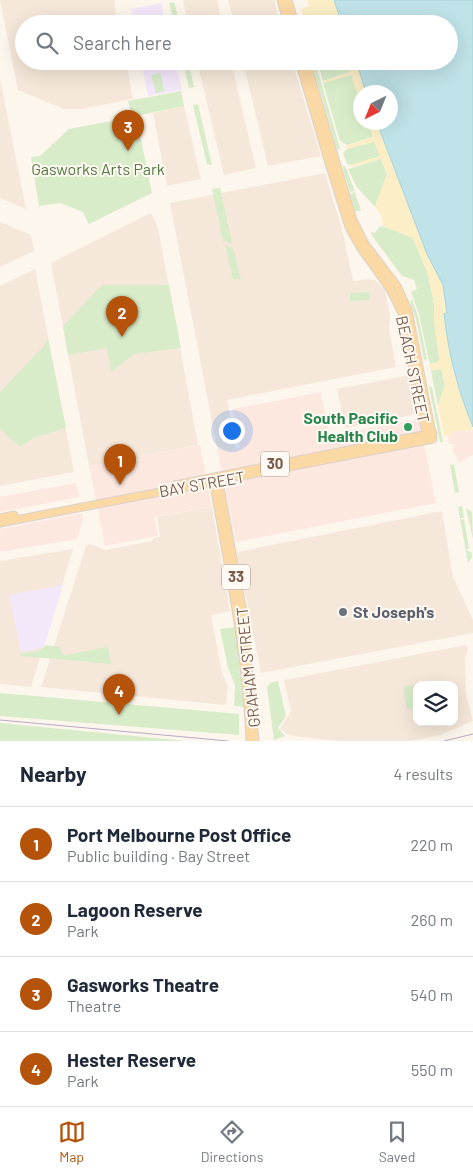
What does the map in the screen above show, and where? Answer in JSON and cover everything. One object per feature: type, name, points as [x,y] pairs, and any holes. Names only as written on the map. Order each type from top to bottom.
[{"type":"main road","points":[[281,0],[285,15]]},
{"type":"main road","points":[[288,0],[292,15]]},
{"type":"main road","name":"BEACH STREET","points":[[302,70],[347,222],[357,243],[396,298],[404,320],[430,437]]},
{"type":"main road","name":"BEACH STREET","points":[[309,70],[353,220],[365,244],[400,292],[408,310],[430,437]]},
{"type":"main road","name":"BAY STREET","points":[[0,518],[67,507],[430,437]]},
{"type":"main road","name":"GRAHAM STREET","points":[[213,479],[220,496],[243,612],[250,741]]},
{"type":"main road","name":"BAY STREET","points":[[0,523],[67,507]]},
{"type":"main road","name":"GRAHAM STREET","points":[[247,675],[255,741]]},
{"type":"shaded area","points":[[0,0],[114,0],[116,15],[15,15],[15,70],[128,70],[133,99],[81,109],[64,109],[18,90]]},
{"type":"shaded area","points":[[183,0],[217,0],[220,15],[186,15]]},
{"type":"shaded area","points":[[228,0],[274,0],[278,15],[232,15]]},
{"type":"shaded area","points":[[161,3],[164,15],[132,15],[131,9]]},
{"type":"shaded area","points":[[143,70],[177,70],[182,90],[148,96]]},
{"type":"shaded area","points":[[199,70],[233,70],[256,168],[224,175]]},
{"type":"shaded area","points":[[245,70],[295,70],[321,156],[268,166]]},
{"type":"shaded area","points":[[0,79],[26,209],[0,198]]},
{"type":"shaded area","points":[[184,106],[201,179],[167,186],[153,113]]},
{"type":"shaded area","points":[[325,173],[342,229],[353,281],[369,279],[376,281],[385,289],[390,317],[389,329],[396,367],[227,400],[236,449],[218,453],[170,203]]},
{"type":"shaded area","points":[[151,213],[158,228],[198,445],[140,456],[140,459],[123,463],[122,460],[89,466],[51,263]]},
{"type":"shaded area","points":[[0,222],[31,235],[34,251],[0,267]]},
{"type":"shaded area","points":[[35,269],[74,472],[0,486],[0,286]]},
{"type":"shaded area","points":[[410,375],[417,414],[345,428],[337,389]]},
{"type":"shaded area","points":[[321,392],[330,436],[419,419],[436,503],[236,542],[218,453],[240,448],[233,409]]},
{"type":"shaded area","points":[[473,430],[473,455],[459,463],[452,449],[454,448],[453,444],[449,444],[448,436],[451,435],[451,432]]},
{"type":"shaded area","points":[[200,445],[212,507],[154,517],[158,536],[105,546],[89,466],[140,459],[139,456]]},
{"type":"shaded area","points":[[76,483],[79,497],[0,512],[0,497]]},
{"type":"shaded area","points":[[212,507],[230,611],[211,615],[222,673],[228,686],[226,705],[41,687],[86,546],[90,544],[106,550],[152,541],[154,538],[160,537],[157,517]]},
{"type":"shaded area","points":[[442,511],[453,577],[473,620],[473,633],[261,673],[237,552]]},
{"type":"shaded area","points":[[82,513],[83,519],[77,539],[0,552],[0,529]]},
{"type":"shaded area","points":[[73,549],[31,687],[0,684],[0,561]]},
{"type":"shaded area","points":[[63,585],[44,647],[21,652],[9,595]]},
{"type":"shaded area","points":[[466,645],[468,648],[465,661],[466,694],[473,721],[440,735],[411,741],[337,741],[294,736],[287,734],[280,728],[291,712],[284,680]]},
{"type":"green space","points":[[174,2],[178,15],[172,15],[169,3]]},
{"type":"green space","points":[[185,70],[190,70],[194,87],[189,88]]},
{"type":"green space","points":[[314,70],[318,70],[340,149],[337,149]]},
{"type":"green space","points":[[320,70],[349,70],[350,72],[323,81]]},
{"type":"green space","points":[[160,73],[164,91],[156,93],[151,75]]},
{"type":"green space","points":[[351,75],[354,85],[353,130],[370,130],[373,137],[347,145],[340,141],[323,83]]},
{"type":"green space","name":"Gasworks Arts Park","points":[[181,91],[184,106],[136,116],[152,193],[89,224],[83,212],[60,203],[39,206],[31,157],[40,156],[69,129],[132,117],[128,101]]},
{"type":"green space","points":[[198,104],[212,165],[207,164],[193,105]]},
{"type":"green space","points":[[374,141],[379,157],[350,165],[347,164],[343,153],[347,149]]},
{"type":"green space","points":[[381,159],[387,174],[375,207],[356,186],[348,169]]},
{"type":"green space","points":[[342,166],[345,166],[355,191],[350,192]]},
{"type":"green space","points":[[220,188],[231,243],[223,241],[212,189]]},
{"type":"green space","points":[[355,192],[361,211],[355,211],[350,194]]},
{"type":"green space","points":[[383,226],[413,238],[428,274],[434,304],[439,362],[431,364],[429,361],[419,314],[411,292],[417,289],[414,280],[402,276],[371,234],[371,232],[375,233],[379,227]]},
{"type":"green space","points":[[225,245],[233,248],[241,279],[233,280]]},
{"type":"green space","points":[[102,285],[169,285],[181,348],[134,354],[111,372],[107,348],[68,355],[63,326]]},
{"type":"green space","points":[[369,292],[370,300],[350,301],[350,293]]},
{"type":"green space","points":[[412,299],[418,316],[427,359],[424,360],[410,301]]},
{"type":"green space","points":[[48,339],[66,428],[34,438],[20,447],[0,429],[0,392],[44,346]]},
{"type":"green space","points":[[439,369],[442,371],[445,385],[438,406],[431,371]]},
{"type":"green space","points":[[429,387],[432,387],[443,442],[440,442]]},
{"type":"green space","points":[[454,464],[459,492],[455,493],[450,465]]},
{"type":"green space","points":[[462,506],[464,518],[461,518],[461,520],[464,519],[469,548],[467,551],[471,552],[472,557],[468,563],[458,507]]},
{"type":"green space","points":[[466,508],[472,512],[473,539]]},
{"type":"green space","points":[[235,627],[244,707],[234,706],[235,685],[228,668],[220,629]]},
{"type":"green space","points":[[46,645],[61,647],[62,654],[65,655],[108,647],[111,664],[21,656],[19,654],[39,651]]},
{"type":"green space","points":[[278,681],[286,716],[278,728],[285,736],[274,740],[267,687],[270,683]]},
{"type":"green space","points":[[413,685],[413,708],[407,709],[403,687]]},
{"type":"green space","points":[[0,693],[239,714],[239,735],[0,716]]},
{"type":"green space","points":[[0,723],[186,741],[0,741]]},
{"type":"sand","points":[[307,0],[334,0],[339,15],[303,15],[301,9],[309,6]]},
{"type":"sand","points":[[349,70],[359,70],[364,85],[354,85],[351,75],[324,83],[323,81],[350,73]]},
{"type":"sand","points":[[370,130],[380,130],[427,254],[444,288],[444,301],[447,313],[444,314],[453,372],[473,430],[451,432],[452,435],[444,436],[438,406],[445,385],[442,371],[439,369],[431,371],[429,362],[431,364],[438,362],[439,357],[434,323],[434,304],[428,274],[413,238],[383,226],[381,215],[375,207],[387,174],[381,159],[351,167],[350,165],[380,156],[374,142],[347,149],[345,146],[373,137]]},
{"type":"water","points":[[334,0],[473,0],[473,427],[462,399],[448,344],[444,314],[447,313],[443,285],[427,254],[380,130],[398,130],[398,85],[364,85],[359,70],[458,70],[458,15],[339,15]]},
{"type":"tram line","points":[[0,720],[228,741]]},
{"type":"tram line","points":[[444,741],[473,734]]},
{"type":"place","name":"Gasworks Theatre","points":[[128,151]]},
{"type":"place","name":"Lagoon Reserve","points":[[122,337]]},
{"type":"place","name":"South Pacific Health Club","points":[[408,427]]},
{"type":"place","name":"Port Melbourne Post Office","points":[[120,485]]},
{"type":"place","name":"St Joseph's","points":[[343,612]]},
{"type":"place","name":"Hester Reserve","points":[[119,715]]}]
